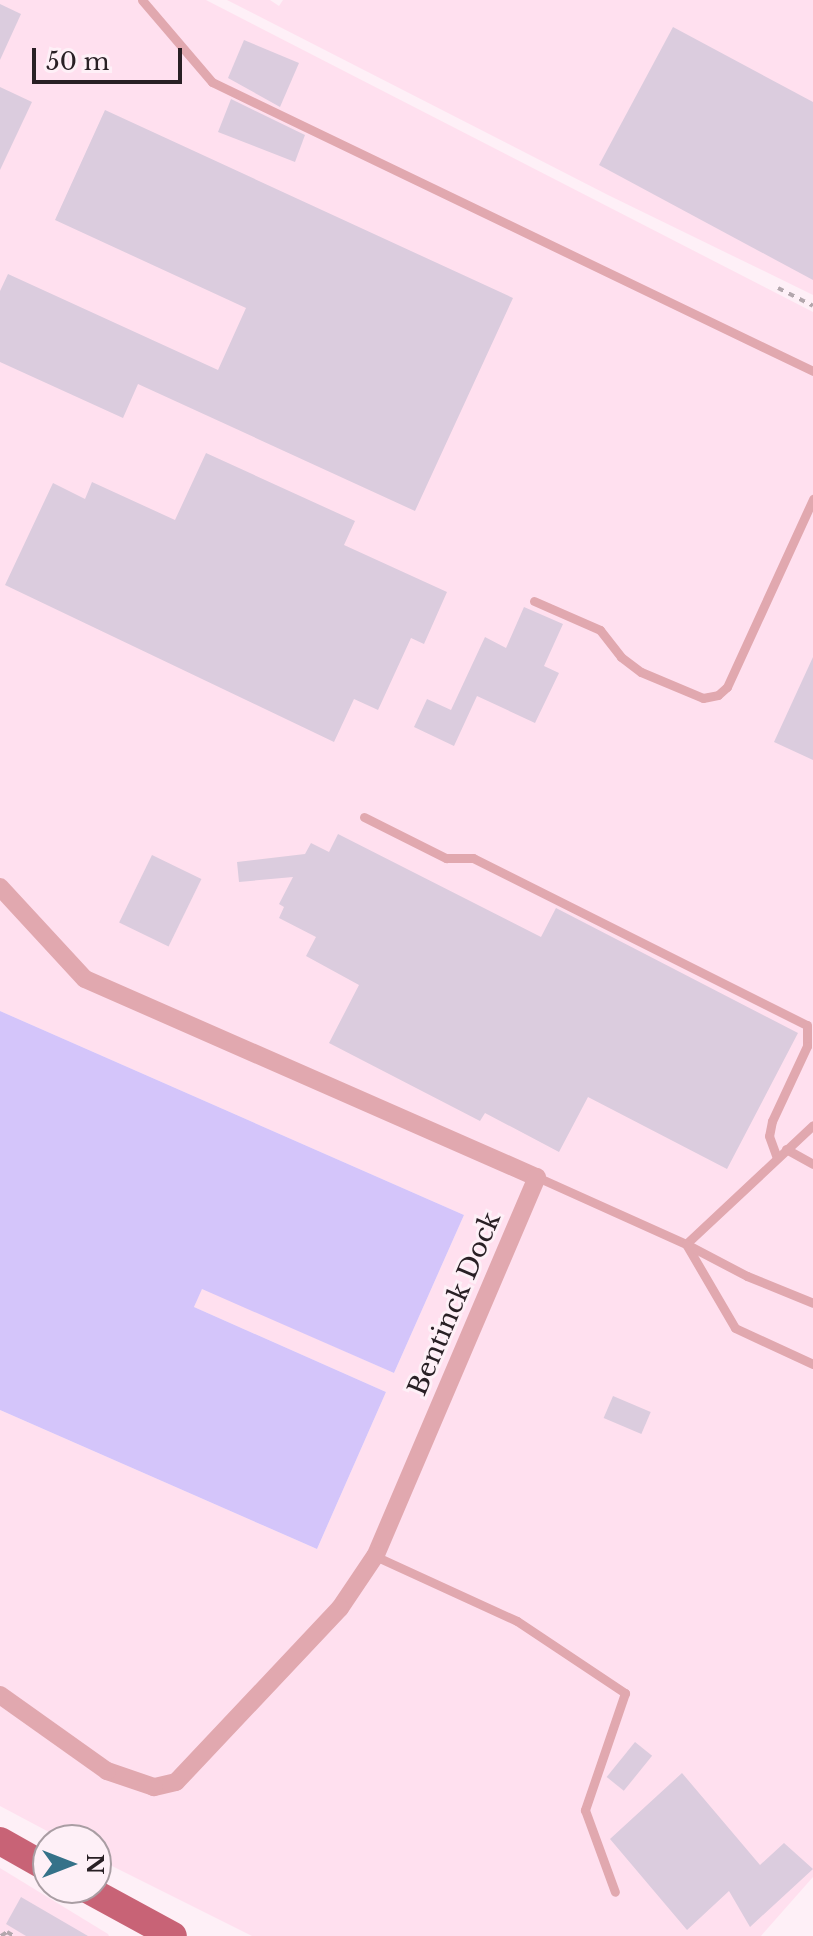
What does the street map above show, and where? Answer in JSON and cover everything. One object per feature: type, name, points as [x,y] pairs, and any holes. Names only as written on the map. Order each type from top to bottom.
[{"type":"main road","points":[[0,1841],[32,1859]]},
{"type":"main road","points":[[112,1903],[170,1935]]},
{"type":"street","points":[[0,887],[85,979],[537,1177]]},
{"type":"street","name":"Bentinck Dock","points":[[0,1695],[107,1771],[154,1787],[176,1782],[340,1608],[375,1556],[537,1177]]},
{"type":"lane","points":[[142,0],[212,82],[813,371]]},
{"type":"lane","points":[[534,601],[600,630],[621,657],[641,672],[703,698],[718,695],[727,687],[813,499]]},
{"type":"lane","points":[[364,817],[446,858],[468,857],[485,864],[807,1025],[807,1046],[772,1121],[769,1136],[777,1158]]},
{"type":"lane","points":[[686,1244],[813,1125]]},
{"type":"lane","points":[[786,1149],[813,1164]]},
{"type":"lane","points":[[537,1177],[686,1244],[747,1276],[813,1303]]},
{"type":"lane","points":[[686,1244],[735,1328],[813,1364]]},
{"type":"lane","points":[[375,1556],[517,1621],[625,1693],[585,1810],[615,1892]]},
{"type":"path","points":[[778,288],[813,306]]},
{"type":"path","points":[[1,1936],[7,1932],[14,1936]]},
{"type":"shaded area","points":[[0,0],[206,0],[813,312],[813,1877],[761,1936],[252,1936],[112,1866],[112,1824],[34,1824],[0,1806],[0,1410],[317,1549],[386,1392],[194,1307],[202,1288],[394,1373],[464,1215],[0,1011]]},
{"type":"shaded area","points":[[227,0],[270,0],[279,6],[283,0],[813,0],[813,295],[608,195]]},
{"type":"shaded area","points":[[0,1011],[464,1215],[394,1373],[202,1289],[194,1307],[386,1392],[317,1549],[0,1410]]},
{"type":"shaded area","points":[[0,1868],[32,1888],[32,1904],[59,1904],[109,1936],[0,1936]]},
{"type":"building","points":[[0,4],[21,14],[0,60]]},
{"type":"building","points":[[673,27],[813,102],[813,280],[599,165]]},
{"type":"building","points":[[244,40],[299,63],[280,107],[228,78]]},
{"type":"building","points":[[0,87],[32,102],[0,170]]},
{"type":"building","points":[[231,99],[305,135],[295,162],[218,132]]},
{"type":"building","points":[[105,110],[513,298],[415,511],[138,384],[123,418],[0,362],[0,291],[8,274],[218,370],[246,308],[55,220]]},
{"type":"building","points":[[206,453],[355,521],[344,545],[447,592],[424,644],[411,638],[378,710],[354,699],[334,742],[5,585],[53,483],[85,499],[92,482],[175,520]]},
{"type":"building","points":[[524,607],[563,624],[544,666],[559,673],[535,723],[477,696],[454,746],[414,727],[427,699],[451,710],[485,637],[506,648]]},
{"type":"building","points":[[813,657],[813,760],[774,742]]},
{"type":"building","points":[[338,834],[541,937],[556,908],[798,1033],[727,1169],[588,1097],[559,1152],[485,1113],[480,1121],[329,1043],[359,985],[306,956],[316,937],[279,918],[284,907],[279,904],[293,877],[239,882],[237,862],[305,854],[311,843],[329,852]]},
{"type":"building","points":[[152,855],[201,879],[169,947],[119,922]]},
{"type":"building","points":[[613,1396],[651,1412],[641,1434],[604,1418]]},
{"type":"building","points":[[635,1742],[652,1756],[624,1791],[607,1777]]},
{"type":"building","points":[[682,1773],[760,1865],[784,1843],[813,1869],[750,1927],[729,1891],[687,1930],[610,1839]]},
{"type":"building","points":[[21,1897],[88,1936],[26,1936],[6,1924]]}]
